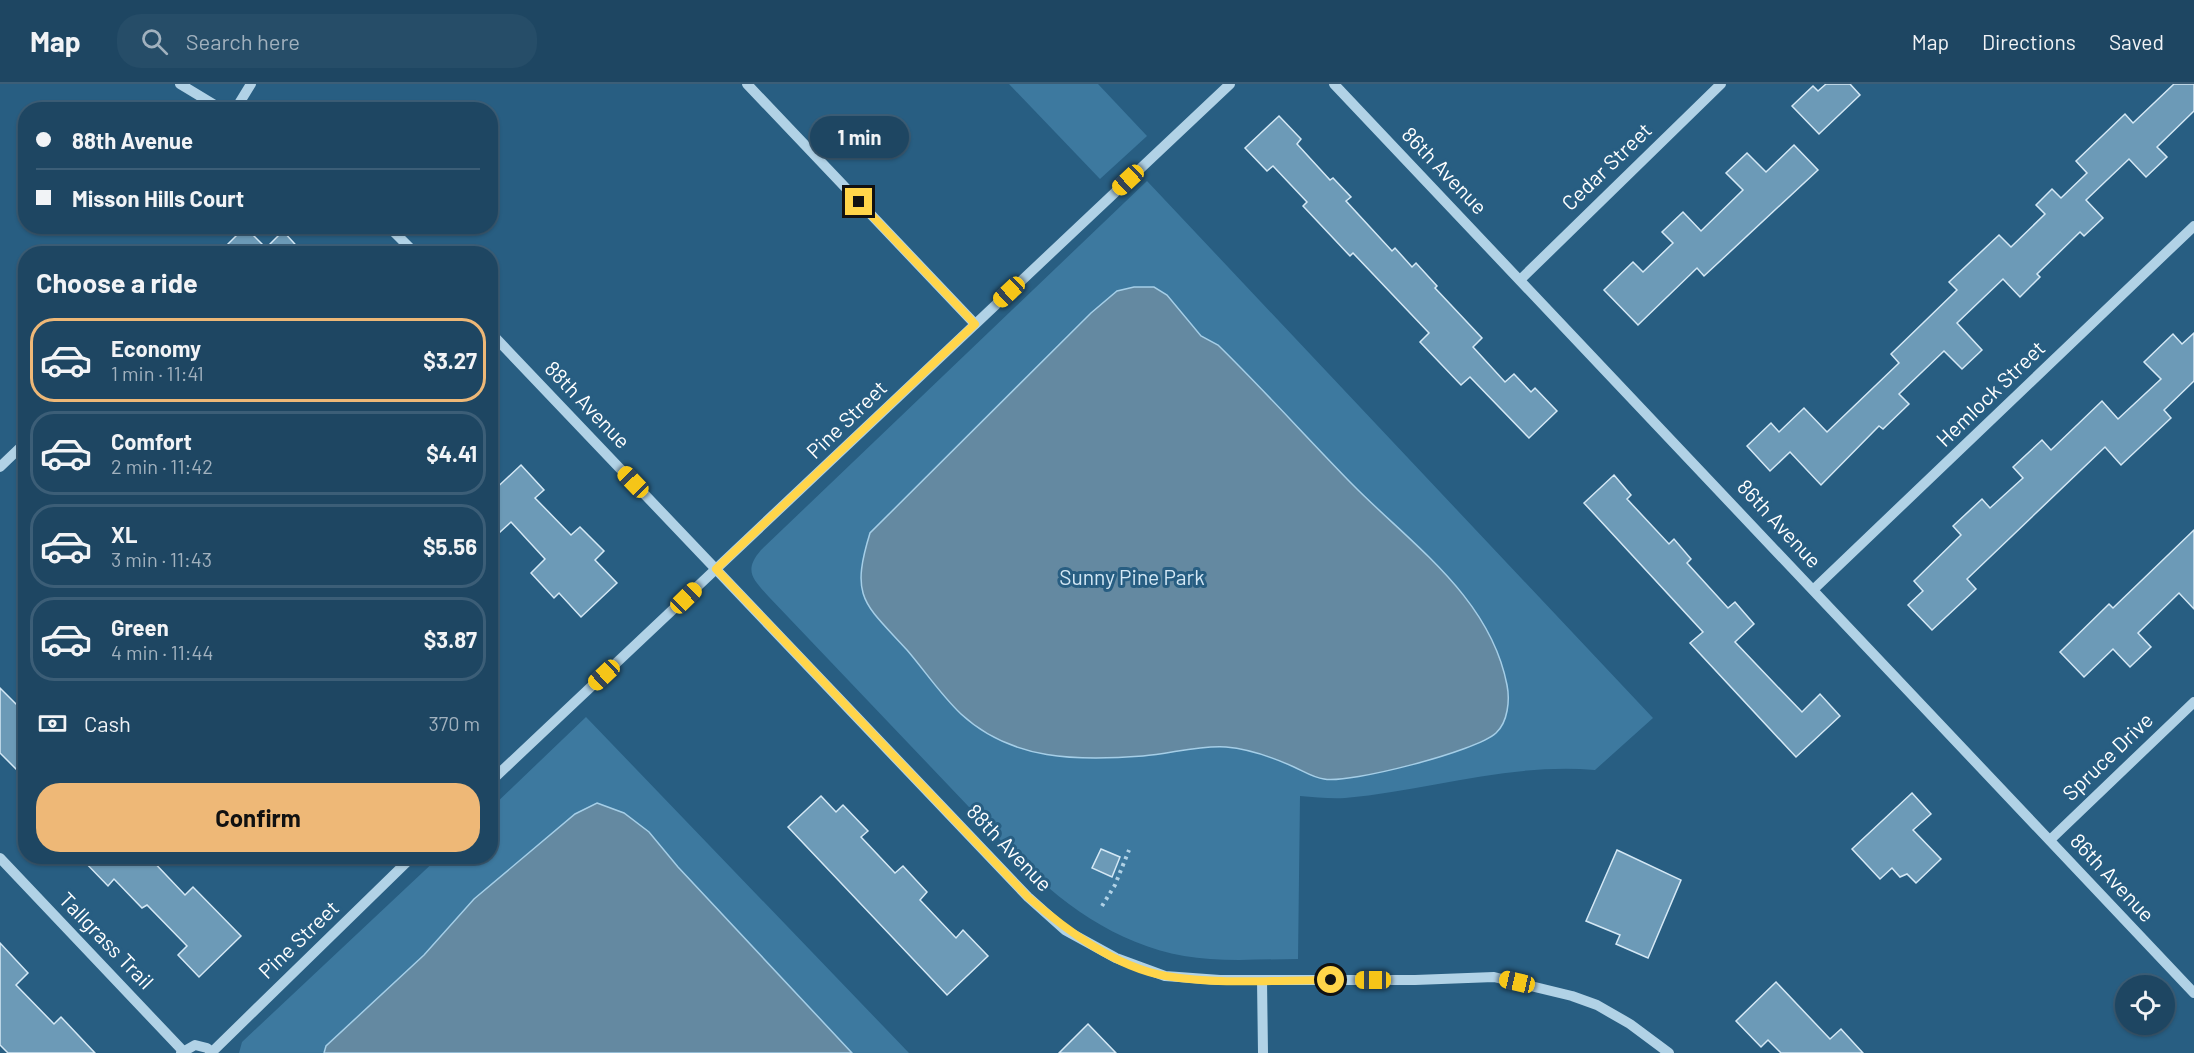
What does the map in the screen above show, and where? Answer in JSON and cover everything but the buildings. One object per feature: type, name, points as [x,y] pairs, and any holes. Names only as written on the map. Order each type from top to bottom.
[{"type":"street","points":[[180,84],[210,102]]},
{"type":"street","points":[[241,102],[251,84]]},
{"type":"street","points":[[747,84],[975,324]]},
{"type":"street","name":"Pine Street","points":[[498,774],[1230,84]]},
{"type":"street","name":"86th Avenue","points":[[1334,84],[1521,279],[2194,993]]},
{"type":"street","name":"Cedar Street","points":[[1521,279],[1721,84]]},
{"type":"street","name":"Hemlock Street","points":[[1814,590],[2194,226]]},
{"type":"street","points":[[396,234],[408,246]]},
{"type":"street","name":"88th Avenue","points":[[498,340],[1028,897],[1065,930],[1116,958],[1165,976],[1262,980],[1415,980],[1494,977],[1572,996],[1597,1005],[1630,1024],[1669,1053]]},
{"type":"street","points":[[0,467],[18,450]]},
{"type":"street","name":"Spruce Drive","points":[[2050,840],[2194,702]]},
{"type":"street","name":"Tallgrass Trail","points":[[0,858],[182,1052]]},
{"type":"street","name":"Pine Street","points":[[213,1052],[405,864]]},
{"type":"street","points":[[1262,980],[1263,1053]]},
{"type":"street","points":[[182,1052],[188,1047],[201,1045],[213,1052]]},
{"type":"path","points":[[1101,906],[1115,885],[1129,850]]},
{"type":"green space","points":[[1009,84],[1098,84],[1147,136],[1100,179]]},
{"type":"green space","name":"Sunny Pine Park","points":[[1147,181],[1653,718],[1595,770],[1531,770],[1345,798],[1300,796],[1298,959],[1210,959],[1159,950],[1112,931],[1069,904],[1030,871],[769,597],[752,575],[752,564],[761,550]]},
{"type":"green space","points":[[586,717],[909,1053],[852,1053],[678,867],[649,832],[598,803],[575,814],[474,899],[424,955],[327,1046],[324,1053],[239,1053],[242,1042],[432,864],[498,864],[498,801]]},
{"type":"shaded area","points":[[1134,287],[1154,287],[1167,295],[1201,336],[1218,345],[1352,484],[1445,574],[1466,599],[1484,625],[1498,654],[1507,685],[1507,710],[1503,723],[1496,733],[1440,757],[1412,765],[1338,779],[1316,777],[1269,757],[1226,747],[1205,747],[1119,758],[1047,754],[1002,741],[981,730],[961,714],[880,621],[865,598],[862,586],[861,572],[870,533],[1091,313],[1117,291]]},
{"type":"shaded area","points":[[597,803],[624,813],[649,832],[678,867],[852,1053],[324,1053],[326,1046],[424,955],[474,899],[575,814]]},
{"type":"route","points":[[859,202],[975,324],[716,569],[1028,897],[1065,930],[1116,958],[1165,976],[1220,980],[1331,980]]}]
